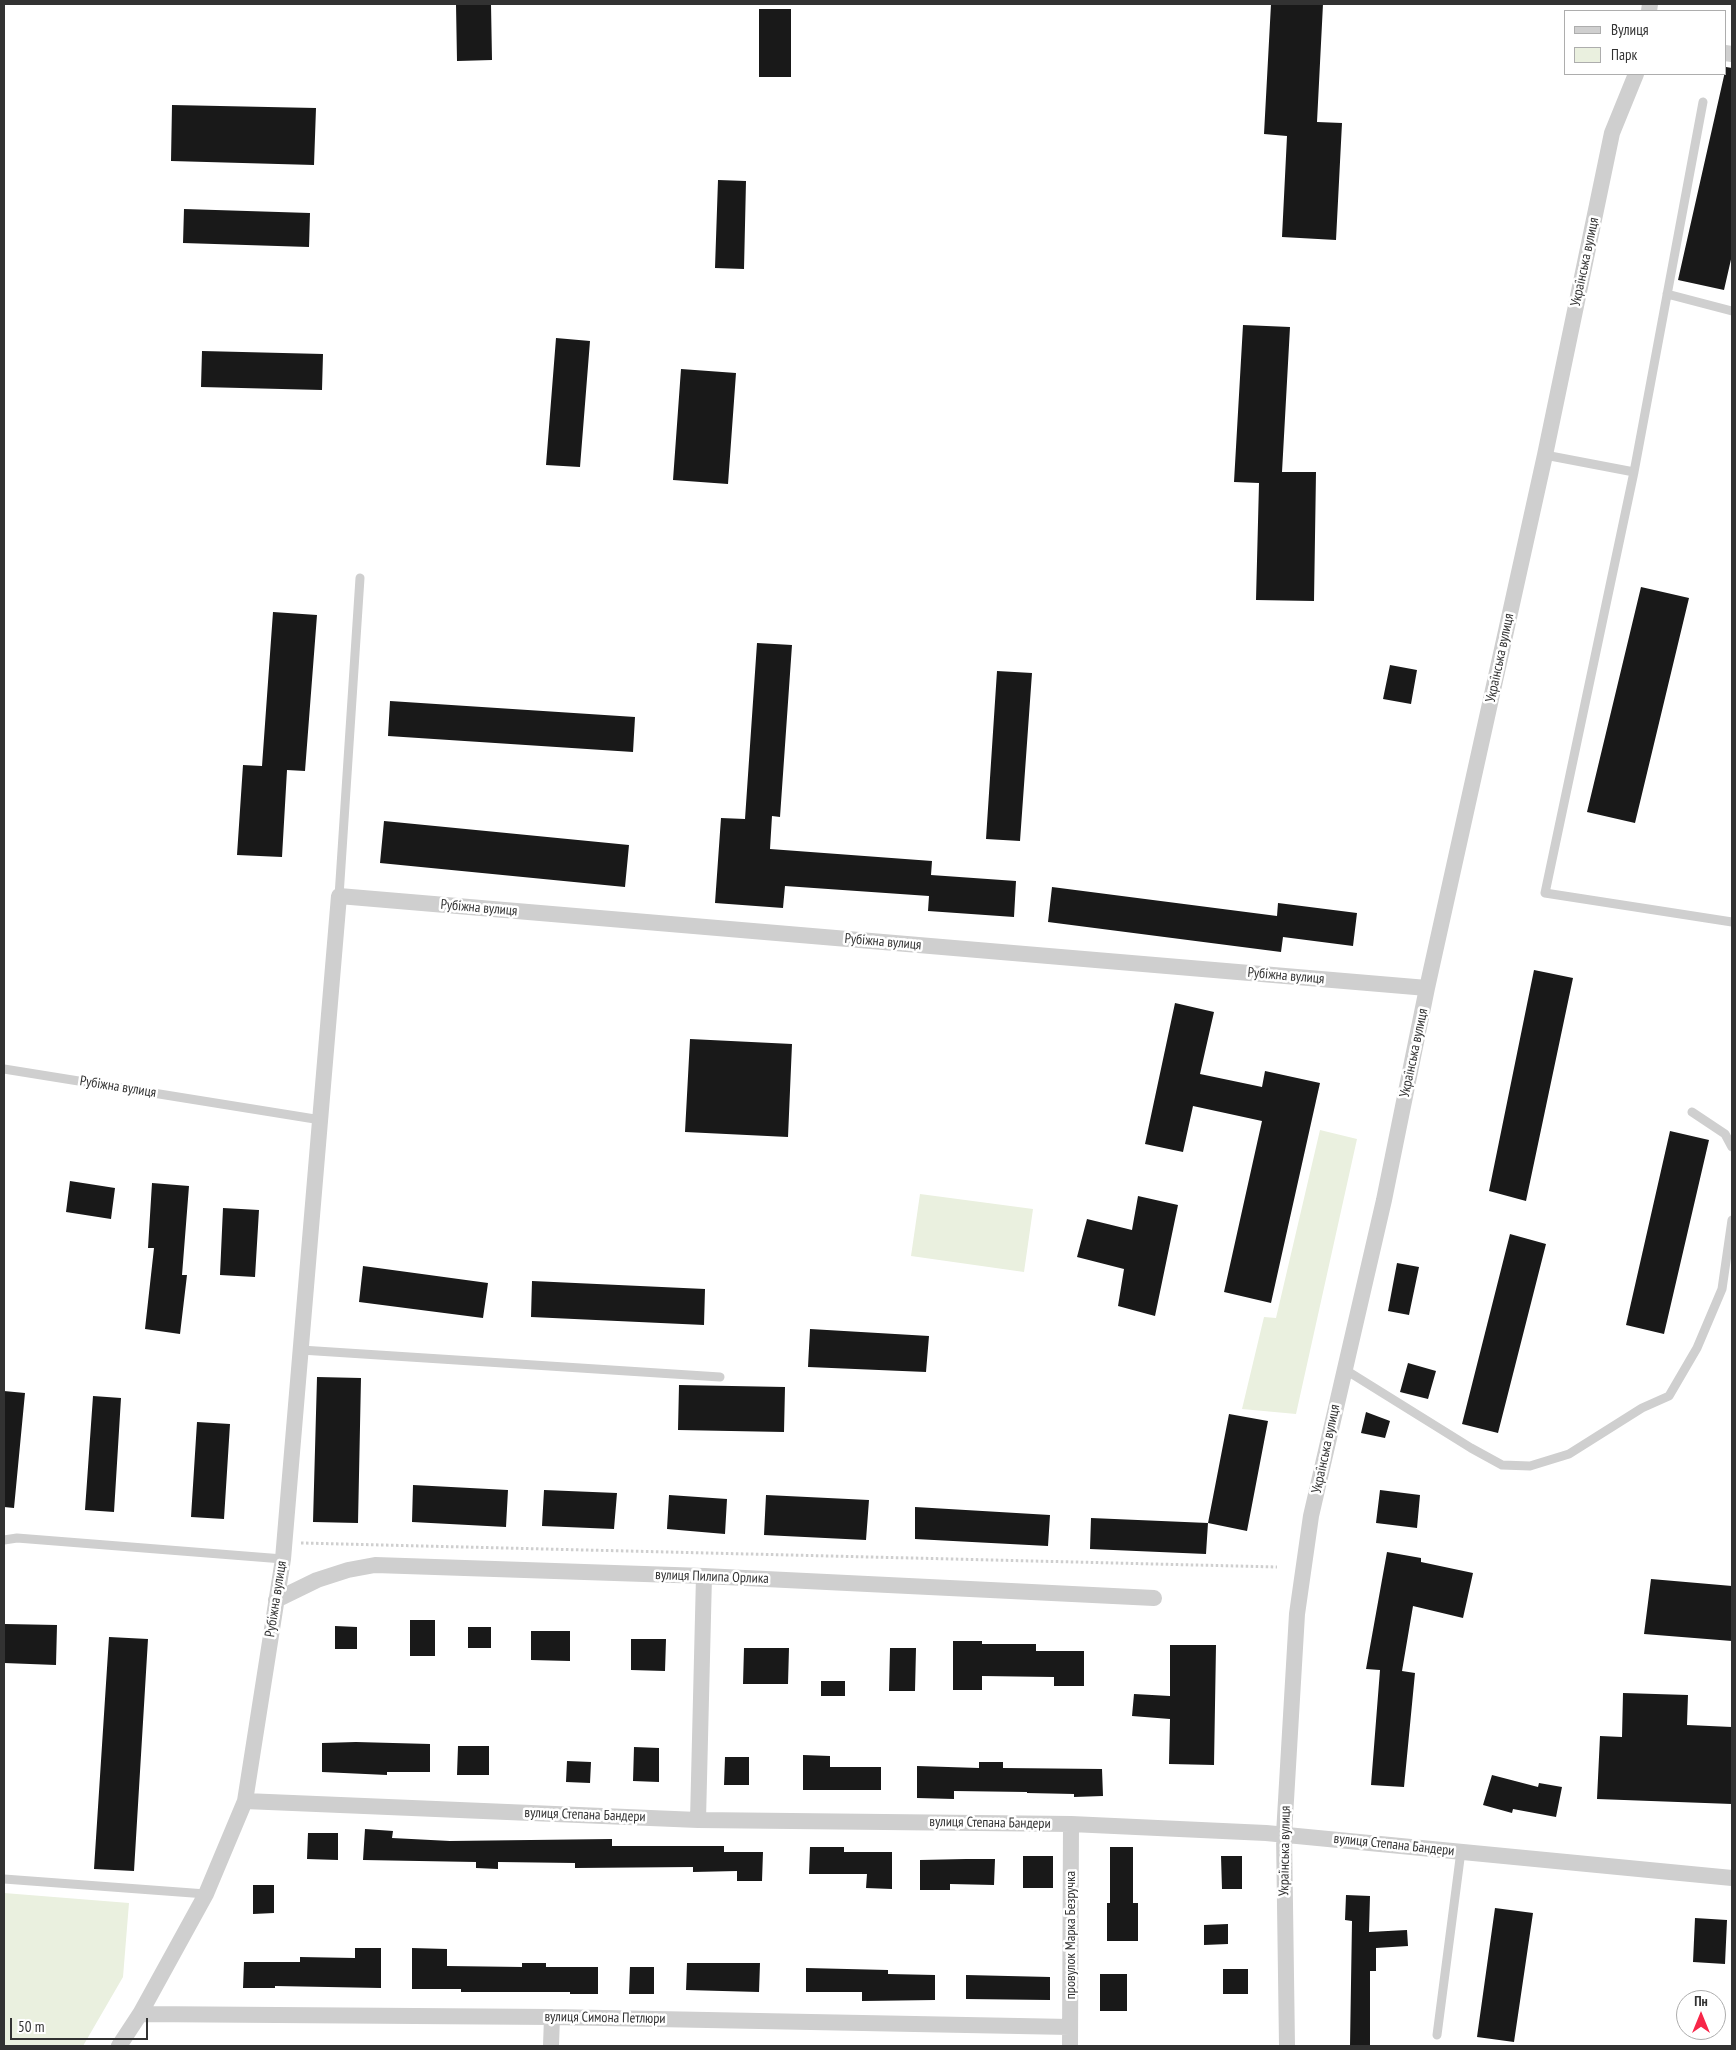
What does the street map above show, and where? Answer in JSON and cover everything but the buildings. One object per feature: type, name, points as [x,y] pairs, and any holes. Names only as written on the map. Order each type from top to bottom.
[{"type":"street","name":"Українська вулиця","points":[[1287,2046],[1284,1834],[1296,1614],[1311,1516],[1384,1200],[1427,988],[1545,455],[1612,132],[1636,75]]},
{"type":"street","name":"Рубіжна вулиця","points":[[119,2046],[140,2014],[206,1894],[245,1801],[283,1551],[339,896],[1427,988]]},
{"type":"street","name":"вулиця Пилипа Орлика","points":[[276,1600],[317,1580],[348,1570],[375,1565],[704,1576],[1154,1598]]},
{"type":"street","points":[[698,1820],[704,1576]]},
{"type":"street","name":"вулиця Степана Бандери","points":[[245,1801],[698,1820],[1071,1824],[1284,1834],[1732,1878]]},
{"type":"street","name":"провулок Марка Безручка","points":[[1070,2046],[1071,1824]]},
{"type":"street","name":"вулиця Симона Петлюри","points":[[140,2014],[552,2017],[1070,2027]]},
{"type":"street","points":[[552,2017],[552,2046]]},
{"type":"lane","points":[[1703,102],[1634,472],[1545,893],[1732,922]]},
{"type":"lane","points":[[1667,294],[1732,311]]},
{"type":"lane","points":[[1545,455],[1634,472]]},
{"type":"lane","name":"Рубіжна вулиця","points":[[339,896],[360,578]]},
{"type":"lane","name":"Рубіжна вулиця","points":[[4,1069],[321,1120]]},
{"type":"lane","points":[[1692,1112],[1725,1134],[1732,1147]]},
{"type":"lane","points":[[1344,1369],[1502,1465],[1530,1466],[1569,1454],[1642,1408],[1669,1396],[1697,1348],[1722,1289],[1732,1220]]},
{"type":"lane","points":[[301,1350],[720,1376]]},
{"type":"lane","points":[[4,1540],[17,1538],[283,1551]]},
{"type":"lane","points":[[1437,2035],[1461,1851]]},
{"type":"lane","points":[[4,1879],[206,1894]]},
{"type":"path","points":[[283,1551],[1277,1567]]},
{"type":"green space","points":[[1320,1130],[1357,1139],[1296,1414],[1242,1409],[1264,1317],[1276,1318]]},
{"type":"green space","points":[[920,1194],[1033,1209],[1024,1272],[911,1256]]},
{"type":"green space","points":[[4,1893],[129,1903],[123,1977],[83,2046],[4,2046]]}]
